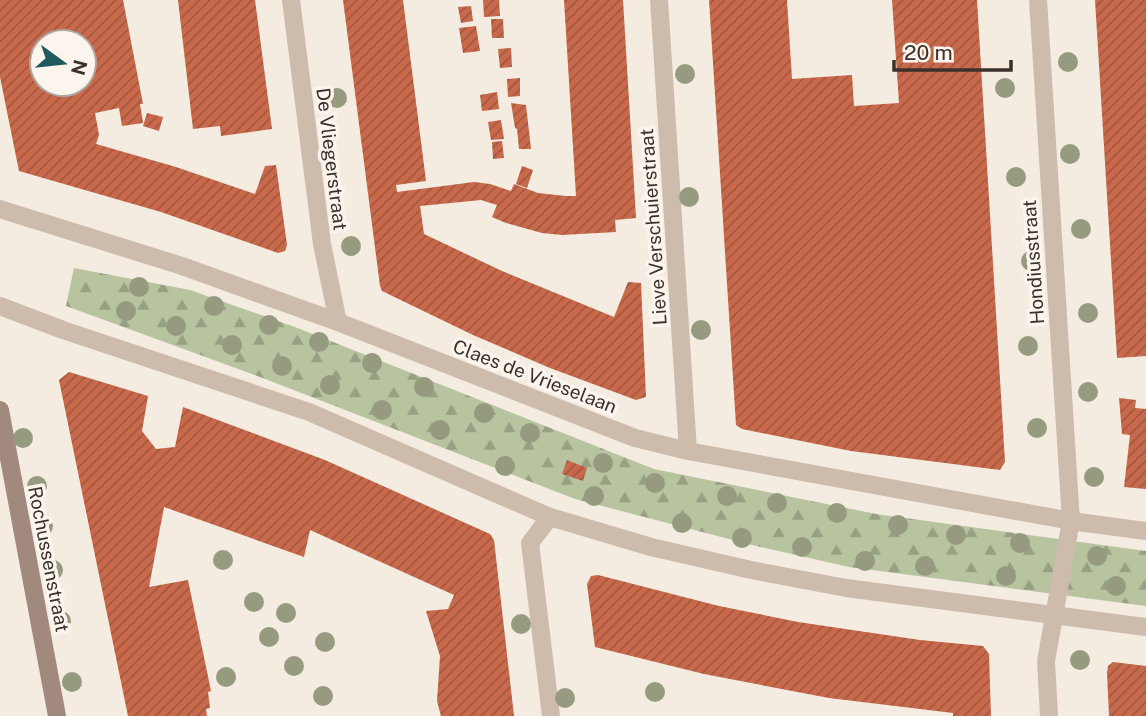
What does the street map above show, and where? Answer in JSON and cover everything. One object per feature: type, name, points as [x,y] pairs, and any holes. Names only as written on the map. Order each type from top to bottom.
[{"type":"street","name":"De Vliegerstraat","points":[[291,0],[322,244],[338,322]]},
{"type":"street","name":"Lieve Verschuierstraat","points":[[659,0],[688,452]]},
{"type":"street","name":"Hondiusstraat","points":[[1038,0],[1071,521]]},
{"type":"street","name":"Claes de Vrieselaan","points":[[0,209],[182,266],[338,322],[635,438],[688,452],[1071,521],[1146,531]]},
{"type":"street","points":[[0,306],[63,330],[309,412],[550,517],[651,547],[846,588],[1146,627]]},
{"type":"street","name":"Rochussenstraat","points":[[0,410],[57,716]]},
{"type":"street","points":[[550,517],[530,543],[551,716]]},
{"type":"street","points":[[1049,716],[1046,661],[1071,521]]},
{"type":"green space","points":[[74,268],[190,290],[295,327],[654,469],[876,514],[1146,551],[1146,606],[849,567],[575,499],[260,377],[66,306]]},
{"type":"building","points":[[0,0],[123,0],[143,104],[140,104],[143,123],[122,126],[119,108],[95,113],[99,135],[96,144],[255,194],[265,166],[276,165],[287,245],[285,251],[278,253],[161,212],[19,171],[0,77]]},
{"type":"building","points":[[178,0],[255,0],[272,129],[221,136],[220,126],[193,129]]},
{"type":"building","points":[[343,0],[403,0],[426,181],[396,185],[397,192],[474,182],[511,191],[514,184],[538,193],[576,196],[564,0],[623,0],[636,218],[615,220],[616,232],[562,235],[542,233],[492,217],[497,205],[481,200],[420,206],[424,234],[502,271],[614,317],[628,282],[641,283],[646,397],[636,400],[550,368],[382,291]]},
{"type":"building","points":[[483,0],[499,0],[500,16],[484,17]]},
{"type":"building","points":[[709,0],[787,0],[792,79],[852,75],[854,106],[899,103],[892,0],[977,0],[1005,462],[1000,470],[851,451],[742,429],[736,425]]},
{"type":"building","points":[[1095,0],[1146,0],[1146,356],[1117,358]]},
{"type":"building","points":[[471,6],[473,21],[461,23],[458,7]]},
{"type":"building","points":[[491,19],[503,19],[504,38],[492,38]]},
{"type":"building","points":[[476,26],[480,51],[463,53],[459,28]]},
{"type":"building","points":[[511,48],[512,67],[500,68],[498,49]]},
{"type":"building","points":[[520,78],[520,96],[508,97],[507,79]]},
{"type":"building","points":[[497,92],[499,109],[482,111],[480,95]]},
{"type":"building","points":[[511,103],[526,105],[531,149],[519,149]]},
{"type":"building","points":[[147,113],[163,117],[159,131],[143,126]]},
{"type":"building","points":[[501,120],[504,139],[491,140],[488,122]]},
{"type":"building","points":[[502,141],[504,158],[493,159],[492,142]]},
{"type":"building","points":[[522,166],[533,170],[527,188],[516,184]]},
{"type":"building","points":[[69,372],[148,396],[142,431],[156,449],[175,447],[183,407],[325,460],[490,534],[494,540],[514,716],[441,716],[437,701],[440,656],[426,611],[448,609],[454,595],[310,530],[304,557],[164,507],[149,587],[188,580],[211,691],[208,692],[210,708],[206,709],[207,716],[128,716],[59,380]]},
{"type":"building","points":[[1119,398],[1136,400],[1135,408],[1146,409],[1146,489],[1124,487],[1130,435],[1122,434]]},
{"type":"building","points":[[567,460],[587,468],[583,481],[562,474]]},
{"type":"building","points":[[598,575],[719,606],[798,622],[920,640],[983,646],[989,654],[991,716],[953,716],[953,713],[829,698],[704,674],[595,647],[587,584],[591,576]]},
{"type":"building","points":[[1113,662],[1146,666],[1146,716],[1109,716],[1107,673],[1108,666]]}]
